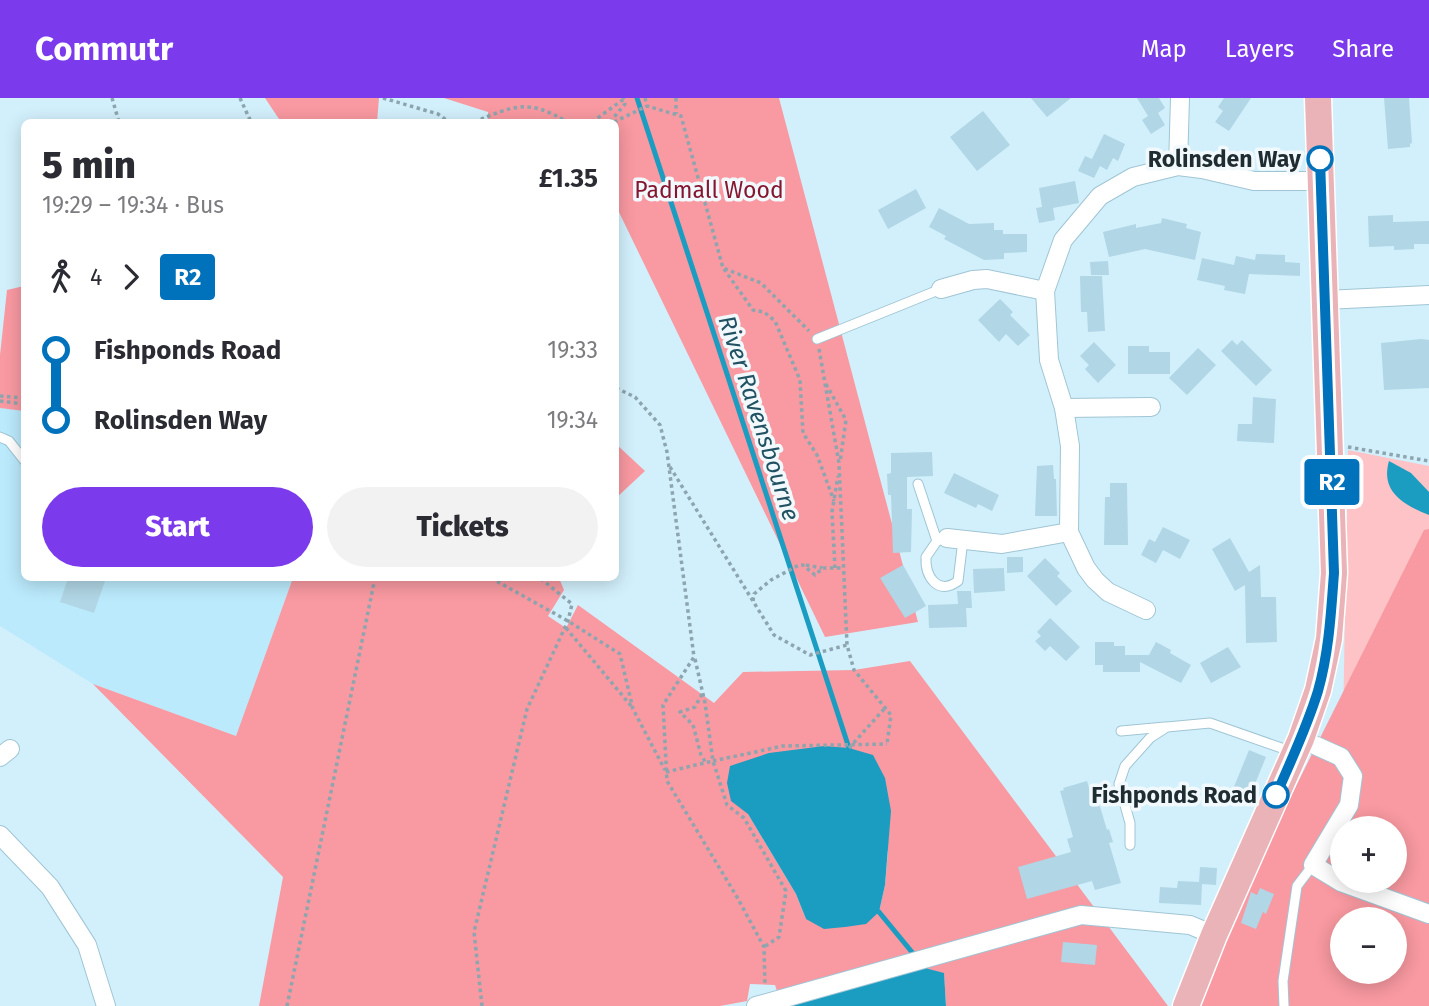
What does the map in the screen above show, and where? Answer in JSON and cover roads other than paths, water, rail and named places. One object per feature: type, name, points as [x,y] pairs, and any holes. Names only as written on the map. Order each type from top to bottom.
[{"type":"main road","points":[[1186,1006],[1214,935],[1298,746],[1318,690],[1329,639],[1334,573],[1318,98]]},
{"type":"street","points":[[1178,166],[1180,98]]},
{"type":"street","points":[[1146,610],[1108,592],[1095,580],[1086,568],[1069,532],[1072,493],[1070,446],[1064,408],[1049,360],[1045,291],[1063,240],[1100,197],[1133,177],[1178,166],[1254,181],[1320,181]]},
{"type":"street","points":[[941,289],[987,279],[1045,291]]},
{"type":"street","points":[[1325,300],[1429,295]]},
{"type":"street","points":[[1064,408],[1152,407]]},
{"type":"street","points":[[949,540],[1002,544],[1069,532]]},
{"type":"street","points":[[1298,746],[1341,757],[1353,776],[1349,805],[1313,865],[1341,882],[1429,915]]},
{"type":"street","points":[[0,835],[50,887],[87,945],[106,1006]]},
{"type":"street","points":[[760,1005],[1081,915],[1190,925],[1214,935]]},
{"type":"lane","points":[[817,339],[941,289]]},
{"type":"lane","points":[[0,437],[9,441],[21,456]]},
{"type":"lane","points":[[919,484],[949,540],[961,575],[953,585],[946,586],[933,583],[926,570],[926,557],[949,540]]},
{"type":"lane","points":[[1121,731],[1210,723],[1298,746]]},
{"type":"lane","points":[[1130,845],[1130,823],[1119,784],[1125,766],[1150,738],[1167,727]]},
{"type":"lane","points":[[1284,1006],[1283,981],[1297,886],[1313,865]]},
{"type":"water","points":[[1389,461],[1411,473],[1429,492],[1429,515],[1396,496],[1388,481]]},
{"type":"water","points":[[824,746],[849,748],[873,755],[885,778],[891,811],[885,885],[879,912],[866,924],[824,929],[806,919],[796,894],[748,814],[731,801],[727,783],[730,766],[769,753]]},
{"type":"water","points":[[925,968],[944,973],[946,1006],[791,1006]]},
{"type":"waterway","name":"River Ravensbourne","points":[[637,98],[849,748]]},
{"type":"waterway","points":[[879,912],[925,968]]},
{"type":"place","name":"Rolinsden Way","points":[[1320,159]]},
{"type":"place","name":"Fishponds Road","points":[[1276,795]]},
{"type":"park label","name":"Padmall Wood","points":[[709,190]]}]
